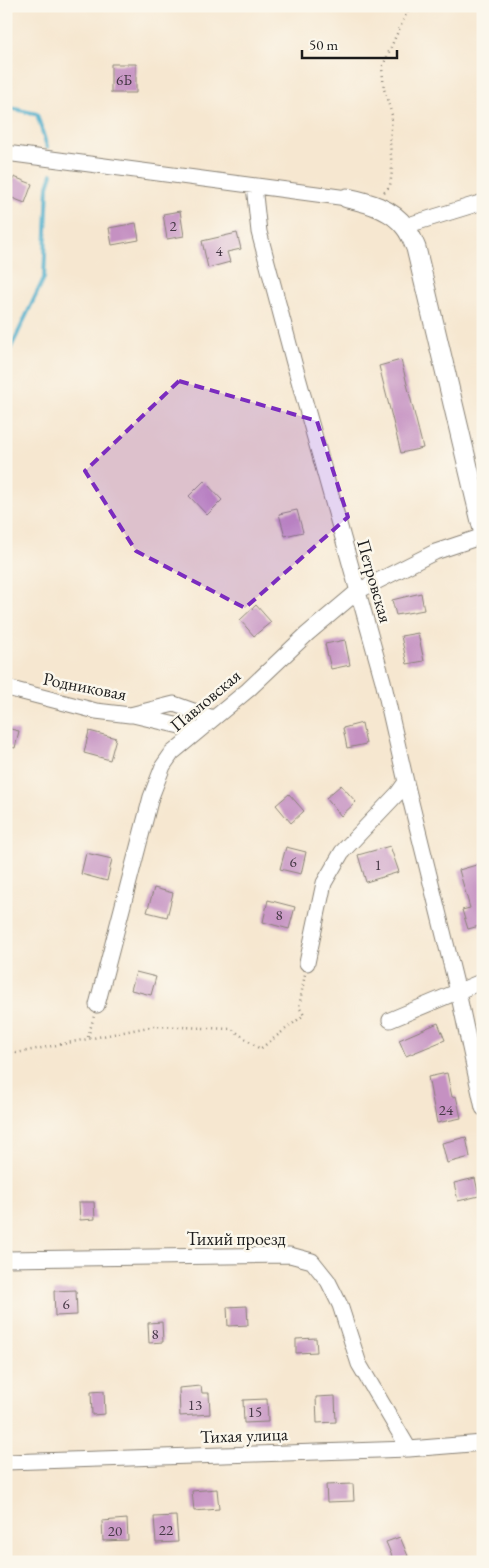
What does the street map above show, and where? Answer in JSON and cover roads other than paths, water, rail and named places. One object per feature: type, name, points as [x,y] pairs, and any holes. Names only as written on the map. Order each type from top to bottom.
[{"type":"street","points":[[6,153],[346,198],[386,210],[405,226],[416,248],[483,530]]},
{"type":"street","name":"Петровская","points":[[254,186],[259,232],[383,681],[458,992],[483,1108]]},
{"type":"street","points":[[405,226],[483,202]]},
{"type":"street","name":"Павловская","points":[[97,1005],[152,797],[163,766],[172,753],[248,690],[307,634],[358,591],[435,552],[483,536]]},
{"type":"street","name":"Родниковая","points":[[6,690],[11,689],[96,710],[130,715],[174,704],[213,718]]},
{"type":"street","points":[[130,715],[198,730]]},
{"type":"street","points":[[307,963],[324,883],[342,852],[398,794],[406,782]]},
{"type":"street","points":[[390,1020],[483,981]]},
{"type":"street","name":"Тихий проезд","points":[[6,1259],[290,1255],[312,1261],[328,1281],[340,1305],[359,1364],[409,1449]]},
{"type":"street","name":"Тихая улица","points":[[6,1462],[409,1449],[483,1443]]},
{"type":"waterway","points":[[6,107],[37,114],[47,147]]},
{"type":"waterway","points":[[6,358],[44,278],[48,186],[52,174]]}]
